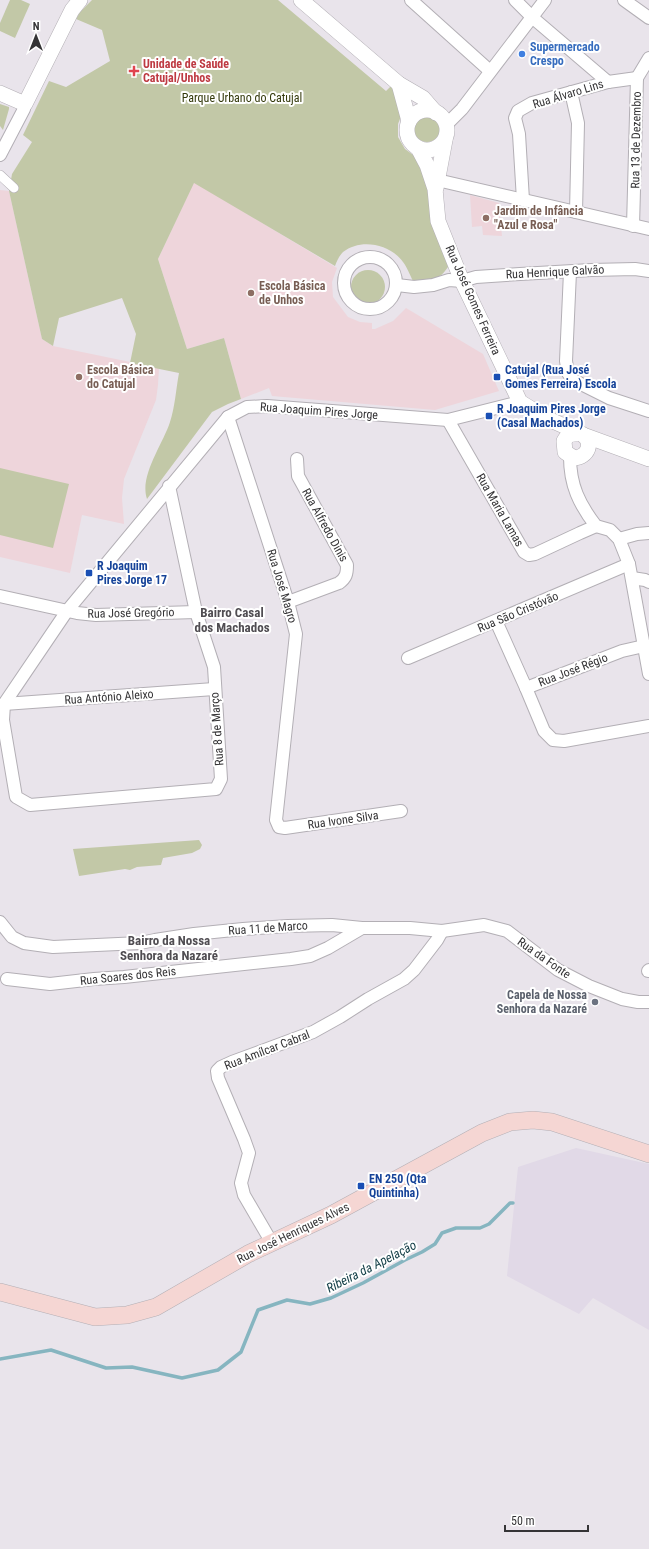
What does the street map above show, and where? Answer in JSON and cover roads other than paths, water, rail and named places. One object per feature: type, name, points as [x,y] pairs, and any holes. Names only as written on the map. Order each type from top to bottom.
[{"type":"main road","name":"Rua José Henriques Alves","points":[[0,1292],[95,1317],[127,1315],[156,1307],[248,1254],[331,1215],[482,1133],[510,1122],[533,1120],[552,1122],[649,1154]]},
{"type":"street","points":[[0,155],[72,10],[80,0]]},
{"type":"street","points":[[301,0],[399,84],[423,98],[444,120],[446,125],[447,135],[441,145],[430,150],[418,148],[412,144],[407,133],[409,121],[399,84]]},
{"type":"street","points":[[411,0],[490,71]]},
{"type":"street","points":[[516,0],[532,18],[608,82]]},
{"type":"street","points":[[446,125],[462,109],[545,0]]},
{"type":"street","points":[[624,0],[649,18]]},
{"type":"street","name":"Rua 13 de Dezembro","points":[[633,226],[637,78],[649,58]]},
{"type":"street","name":"Rua Álvaro Lins","points":[[523,200],[519,134],[515,118],[518,111],[532,104],[571,92],[608,82],[637,78]]},
{"type":"street","points":[[571,92],[578,123],[576,212]]},
{"type":"street","points":[[0,93],[25,104]]},
{"type":"street","points":[[409,121],[418,112],[430,111],[436,113]]},
{"type":"street","name":"Rua José Gomes Ferreira","points":[[445,140],[436,184],[438,221],[462,281],[520,402]]},
{"type":"street","name":"Rua José Gomes Ferreira","points":[[418,148],[436,184]]},
{"type":"street","points":[[0,175],[14,188]]},
{"type":"street","points":[[436,184],[523,200],[649,230]]},
{"type":"street","points":[[371,256],[387,262],[393,268],[397,285],[395,294],[390,301],[383,306],[374,309],[365,309],[357,306],[350,300],[346,293],[344,276],[348,268],[358,259],[371,256]]},
{"type":"street","name":"Rua Henrique Galvão","points":[[397,285],[414,287],[433,285],[449,280],[462,281],[476,277],[635,269],[649,271]]},
{"type":"street","points":[[570,272],[566,361],[568,373],[573,380],[609,398],[649,411]]},
{"type":"street","points":[[520,402],[584,440]]},
{"type":"street","name":"Rua Joaquim Pires Jorge","points":[[4,704],[67,611],[169,486],[228,417],[247,407],[267,406],[448,420],[520,402]]},
{"type":"street","name":"Rua José Magro","points":[[228,417],[288,602],[296,634],[276,820],[279,827],[285,828]]},
{"type":"street","points":[[546,418],[564,441]]},
{"type":"street","name":"Rua Maria Lamas","points":[[448,420],[524,552],[529,555],[535,554],[596,526]]},
{"type":"street","points":[[649,459],[584,440],[571,433],[565,438],[564,441],[564,449],[570,457],[570,472],[577,497],[596,526],[610,530],[619,539],[632,578],[647,652],[649,674]]},
{"type":"street","points":[[570,457],[578,458],[585,454],[584,440]]},
{"type":"street","name":"Rua Alfredo Dinis","points":[[288,602],[339,583],[345,578],[347,573],[347,565],[298,476],[297,459]]},
{"type":"street","name":"Rua 8 de Março","points":[[4,704],[3,720],[16,797],[30,805],[216,789],[221,779],[214,689],[214,667],[196,612],[169,486]]},
{"type":"street","points":[[619,539],[637,534],[649,533]]},
{"type":"street","name":"Rua São Cristóvão","points":[[408,658],[628,564]]},
{"type":"street","points":[[632,578],[649,582]]},
{"type":"street","points":[[0,596],[67,611]]},
{"type":"street","name":"Rua José Gregório","points":[[67,611],[96,615],[196,612]]},
{"type":"street","name":"Rua José Régio","points":[[496,621],[526,688],[622,652],[647,652]]},
{"type":"street","points":[[526,688],[544,731],[553,740],[564,741],[649,726]]},
{"type":"street","name":"Rua António Aleixo","points":[[4,704],[214,689]]},
{"type":"street","name":"Rua Ivone Silva","points":[[285,828],[401,811]]},
{"type":"street","name":"Rua 11 de Marco","points":[[0,922],[12,937],[24,943],[52,947],[140,943],[243,929],[332,925],[362,928],[410,928],[442,931],[484,925]]},
{"type":"street","name":"Rua da Fonte","points":[[484,925],[507,931],[558,970],[589,986],[622,999],[638,1002],[649,1002]]},
{"type":"street","name":"Rua Soares dos Reis","points":[[6,979],[50,984],[94,979],[124,978],[290,959],[310,956],[328,948],[362,928]]},
{"type":"street","name":"Rua Amílcar Cabral","points":[[272,1243],[244,1195],[241,1183],[248,1162],[249,1153],[218,1078],[217,1071],[221,1067],[232,1062],[313,1032],[404,979],[414,970],[442,931]]},
{"type":"waterway","name":"Ribeira da Apelação","points":[[0,1359],[51,1350],[106,1368],[132,1367],[182,1378],[218,1370],[241,1352],[258,1310],[287,1300],[310,1304],[331,1298],[422,1252],[435,1244],[442,1233],[456,1228],[480,1228],[489,1224],[510,1203],[513,1203]]},
{"type":"place","name":"Supermercado Crespo","points":[[522,54]]},
{"type":"place","name":"Unidade de Saúde Catujal/Unhos","points":[[134,71]]},
{"type":"place","name":"Jardim de Infância \"Azul e Rosa\"","points":[[486,218]]},
{"type":"place","name":"Escola Básica de Unhos","points":[[251,293]]},
{"type":"place","name":"Escola Básica do Catujal","points":[[79,377]]},
{"type":"place","name":"Catujal (Rua José Gomes Ferreira) Escola","points":[[497,377]]},
{"type":"place","name":"R Joaquim Pires Jorge (Casal Machados)","points":[[489,416]]},
{"type":"place","name":"R Joaquim Pires Jorge 17","points":[[89,573]]},
{"type":"place","name":"Capela de Nossa Senhora da Nazaré","points":[[595,1002]]},
{"type":"place","name":"EN 250 (Qta Quintinha)","points":[[361,1186]]},
{"type":"district","name":"Bairro Casal dos Machados","points":[[232,620]]},
{"type":"district","name":"Bairro da Nossa Senhora da Nazaré","points":[[169,948]]},
{"type":"park label","name":"Parque Urbano do Catujal","points":[[242,98]]}]
